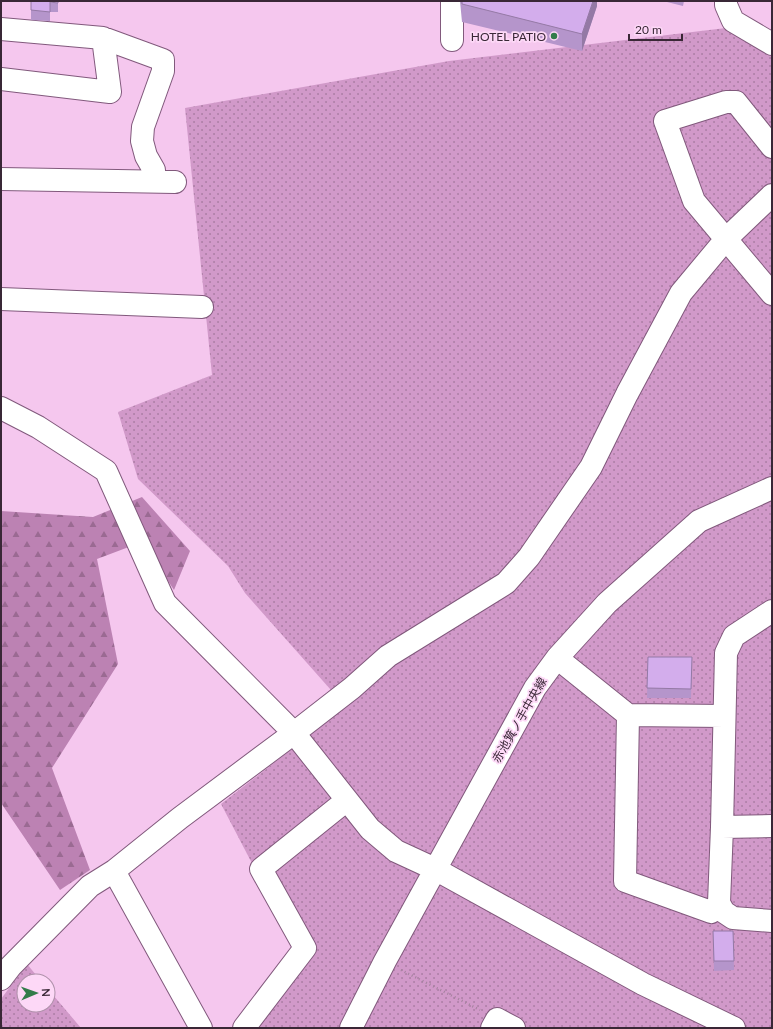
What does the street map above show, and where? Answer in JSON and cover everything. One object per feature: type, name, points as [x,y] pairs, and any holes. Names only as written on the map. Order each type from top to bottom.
[{"type":"street","points":[[452,1],[452,40]]},
{"type":"street","points":[[726,1],[726,5],[733,21],[772,44]]},
{"type":"street","points":[[1,29],[103,38],[163,60],[163,71],[143,127],[142,141],[146,156],[154,170],[164,181],[1,179]]},
{"type":"street","points":[[1,79],[110,92],[103,38]]},
{"type":"street","points":[[772,147],[736,102],[726,102],[665,121],[694,201],[772,294]]},
{"type":"street","points":[[4,968],[90,886],[114,871],[180,818],[294,733],[352,688],[388,656],[506,583],[528,557],[591,467],[627,394],[681,293],[726,239],[772,195]]},
{"type":"street","points":[[1,299],[202,308]]},
{"type":"street","points":[[1,408],[38,426],[106,471],[165,603],[294,733],[370,829],[396,850],[435,869],[643,984],[734,1028]]},
{"type":"street","name":"赤池箕ノ手中央線","points":[[351,1028],[385,961],[535,688],[556,658],[607,603],[699,521],[772,488]]},
{"type":"street","points":[[772,611],[734,636],[726,653],[719,903],[724,912],[733,918],[772,921]]},
{"type":"street","points":[[556,658],[628,715],[724,716]]},
{"type":"street","points":[[628,715],[625,881],[711,912],[719,903]]},
{"type":"street","points":[[244,1028],[304,948],[261,869],[348,800]]},
{"type":"street","points":[[722,827],[772,826]]},
{"type":"street","points":[[114,871],[201,1028]]},
{"type":"path","points":[[385,961],[501,1025]]},
{"type":"shaded area","points":[[726,28],[772,51],[772,1028],[248,1028],[300,955],[221,804],[346,707],[245,593],[228,566],[138,479],[118,412],[212,375],[185,108],[449,61]]},
{"type":"shaded area","points":[[27,964],[34,973],[20,973]]},
{"type":"shaded area","points":[[16,979],[16,1013],[56,1013],[56,998],[81,1028],[1,1028],[1,999]]},
{"type":"green space","points":[[142,497],[190,551],[174,590],[142,542],[97,559],[118,664],[52,768],[90,870],[60,890],[1,803],[1,511],[93,517]]},
{"type":"building","points":[[31,1],[58,1],[58,3],[50,2],[50,12],[31,10]]},
{"type":"building","points":[[462,1],[593,1],[582,34],[462,4]]},
{"type":"building","points":[[648,657],[692,657],[691,689],[647,688]]},
{"type":"building","points":[[713,931],[733,931],[734,961],[714,961]]},
{"type":"place","name":"HOTEL PATIO","points":[[554,36]]}]
